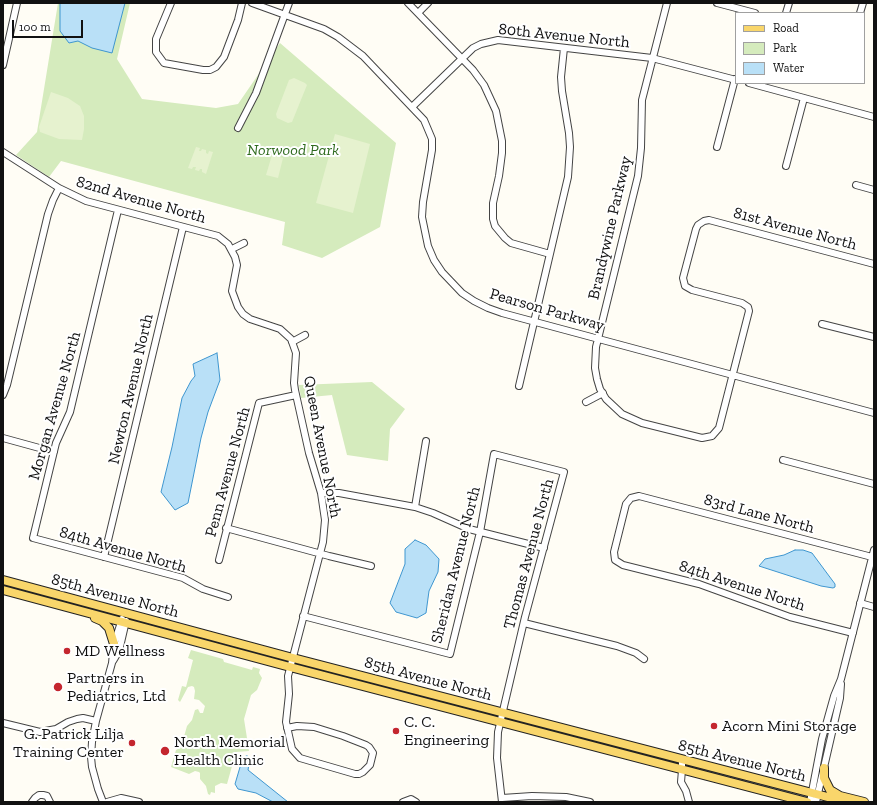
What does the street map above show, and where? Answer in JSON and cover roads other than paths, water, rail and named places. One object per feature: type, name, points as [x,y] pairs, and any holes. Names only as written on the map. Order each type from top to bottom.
[{"type":"main road","name":"85th Avenue North","points":[[3,580],[682,760],[815,797],[847,802]]},
{"type":"main road","name":"85th Avenue North","points":[[3,590],[290,667],[808,802]]},
{"type":"main road","points":[[28,596],[43,604],[102,621],[109,628],[114,644]]},
{"type":"main road","points":[[824,768],[824,778],[830,790],[840,796],[864,802]]},
{"type":"street","points":[[3,65],[17,3]]},
{"type":"street","points":[[170,3],[156,40],[156,52],[164,63],[203,70],[210,70],[216,67],[224,57],[238,20],[242,3]]},
{"type":"street","name":"Pearson Parkway","points":[[252,3],[324,29],[350,46],[363,56],[424,120],[432,139],[432,155],[425,188],[422,217],[428,246],[434,260],[452,283],[474,302],[495,311],[534,322],[874,413]]},
{"type":"street","points":[[238,128],[256,93],[289,3]]},
{"type":"street","points":[[408,3],[473,70],[484,85],[496,111],[502,141],[502,153],[493,203],[493,219],[495,226],[504,238],[511,243],[550,254]]},
{"type":"street","points":[[418,13],[428,3]]},
{"type":"street","name":"Brandywine Parkway","points":[[667,3],[642,100],[641,148],[638,176],[598,339],[594,357],[595,368],[597,379],[603,393],[614,407],[622,414],[632,419],[702,438],[712,436],[721,423],[734,375]]},
{"type":"street","points":[[718,3],[751,12]]},
{"type":"street","name":"80th Avenue North","points":[[412,107],[473,48],[481,44],[498,40],[652,58],[735,80]]},
{"type":"street","points":[[519,386],[565,192],[569,162],[569,133],[561,77],[564,48]]},
{"type":"street","points":[[717,147],[735,84]]},
{"type":"street","points":[[753,84],[874,117]]},
{"type":"street","points":[[786,166],[804,98]]},
{"type":"street","name":"82nd Avenue North","points":[[3,152],[59,188],[86,201],[212,234],[223,240],[232,249]]},
{"type":"street","points":[[856,185],[874,190]]},
{"type":"street","points":[[3,395],[7,385],[48,214],[59,188]]},
{"type":"street","name":"Morgan Avenue North","points":[[33,538],[54,452],[59,435],[70,412],[118,210]]},
{"type":"street","name":"81st Avenue North","points":[[734,375],[749,315],[748,307],[742,303],[692,290],[686,286],[684,278],[696,229],[700,223],[709,220],[874,264]]},
{"type":"street","name":"Newton Avenue North","points":[[104,557],[183,227]]},
{"type":"street","points":[[244,243],[232,249],[237,265],[232,291],[238,307],[243,314],[250,319],[280,329],[286,333],[292,342],[305,335]]},
{"type":"street","points":[[822,324],[874,337]]},
{"type":"street","name":"Queen Avenue North","points":[[287,728],[297,726],[314,727],[366,745],[370,747],[373,753],[370,765],[363,772],[355,774],[300,758],[292,748],[287,728],[286,716],[289,694],[288,676],[324,537],[325,520],[321,493],[309,452],[296,395],[294,383],[296,353],[292,342]]},
{"type":"street","points":[[3,366],[11,368]]},
{"type":"street","points":[[586,402],[603,393]]},
{"type":"street","name":"Penn Avenue North","points":[[219,560],[259,403],[296,395]]},
{"type":"street","points":[[3,438],[54,452]]},
{"type":"street","points":[[415,507],[426,441]]},
{"type":"street","name":"Sheridan Avenue North","points":[[303,616],[450,654],[480,532],[494,454]]},
{"type":"street","name":"Thomas Avenue North","points":[[494,454],[564,472],[524,622],[500,722],[496,758],[502,800]]},
{"type":"street","points":[[783,460],[874,484]]},
{"type":"street","points":[[321,493],[339,493],[415,507],[480,532],[544,548]]},
{"type":"street","name":"83rd Lane North","points":[[622,565],[615,560],[614,552],[626,504],[631,498],[639,496],[872,557]]},
{"type":"street","points":[[226,528],[319,554],[371,566]]},
{"type":"street","name":"84th Avenue North","points":[[33,538],[183,578],[203,589],[228,596]]},
{"type":"street","points":[[808,802],[815,797],[824,768],[840,698],[842,679],[874,550]]},
{"type":"street","name":"84th Avenue North","points":[[622,565],[699,584],[790,617],[853,634]]},
{"type":"street","points":[[860,603],[874,607]]},
{"type":"street","points":[[112,663],[119,651],[126,613]]},
{"type":"street","points":[[103,802],[95,779],[91,752],[93,732],[112,663],[114,644],[124,622]]},
{"type":"street","points":[[524,622],[617,646],[644,659]]},
{"type":"street","points":[[815,797],[822,738],[834,696],[842,679]]},
{"type":"street","points":[[3,723],[40,732],[56,729],[77,719],[96,721]]},
{"type":"street","points":[[682,760],[681,782],[686,791],[689,802]]},
{"type":"street","points":[[32,802],[39,795],[43,795],[47,796],[50,802]]},
{"type":"street","points":[[502,800],[532,796],[566,797],[590,802]]},
{"type":"street","points":[[107,802],[121,798],[139,802]]},
{"type":"street","points":[[403,802],[411,799],[416,802]]},
{"type":"water","points":[[60,3],[125,3],[112,53],[92,48],[78,41],[69,43],[60,31]]},
{"type":"water","points":[[217,353],[220,380],[208,412],[201,438],[188,503],[175,510],[161,492],[182,398],[195,376],[193,364]]},
{"type":"water","points":[[415,540],[426,545],[439,559],[438,572],[429,591],[426,613],[417,618],[396,612],[390,603],[405,564],[405,549]]},
{"type":"water","points":[[795,550],[803,550],[812,553],[835,584],[835,587],[821,586],[759,566],[765,559],[784,555]]},
{"type":"water","points":[[247,756],[249,764],[248,770],[288,802],[273,802],[256,793],[238,789],[235,784],[243,757]]},
{"type":"place","name":"MD Wellness","points":[[67,651]]},
{"type":"place","name":"Partners in Pediatrics, Ltd","points":[[58,687]]},
{"type":"place","name":"Acorn Mini Storage","points":[[714,726]]},
{"type":"place","name":"C. C. Engineering","points":[[396,731]]},
{"type":"place","name":"G. Patrick Lilja Training Center","points":[[132,743]]},
{"type":"place","name":"North Memorial Health Clinic","points":[[165,751]]},
{"type":"park label","name":"Norwood Park","points":[[293,150]]}]
